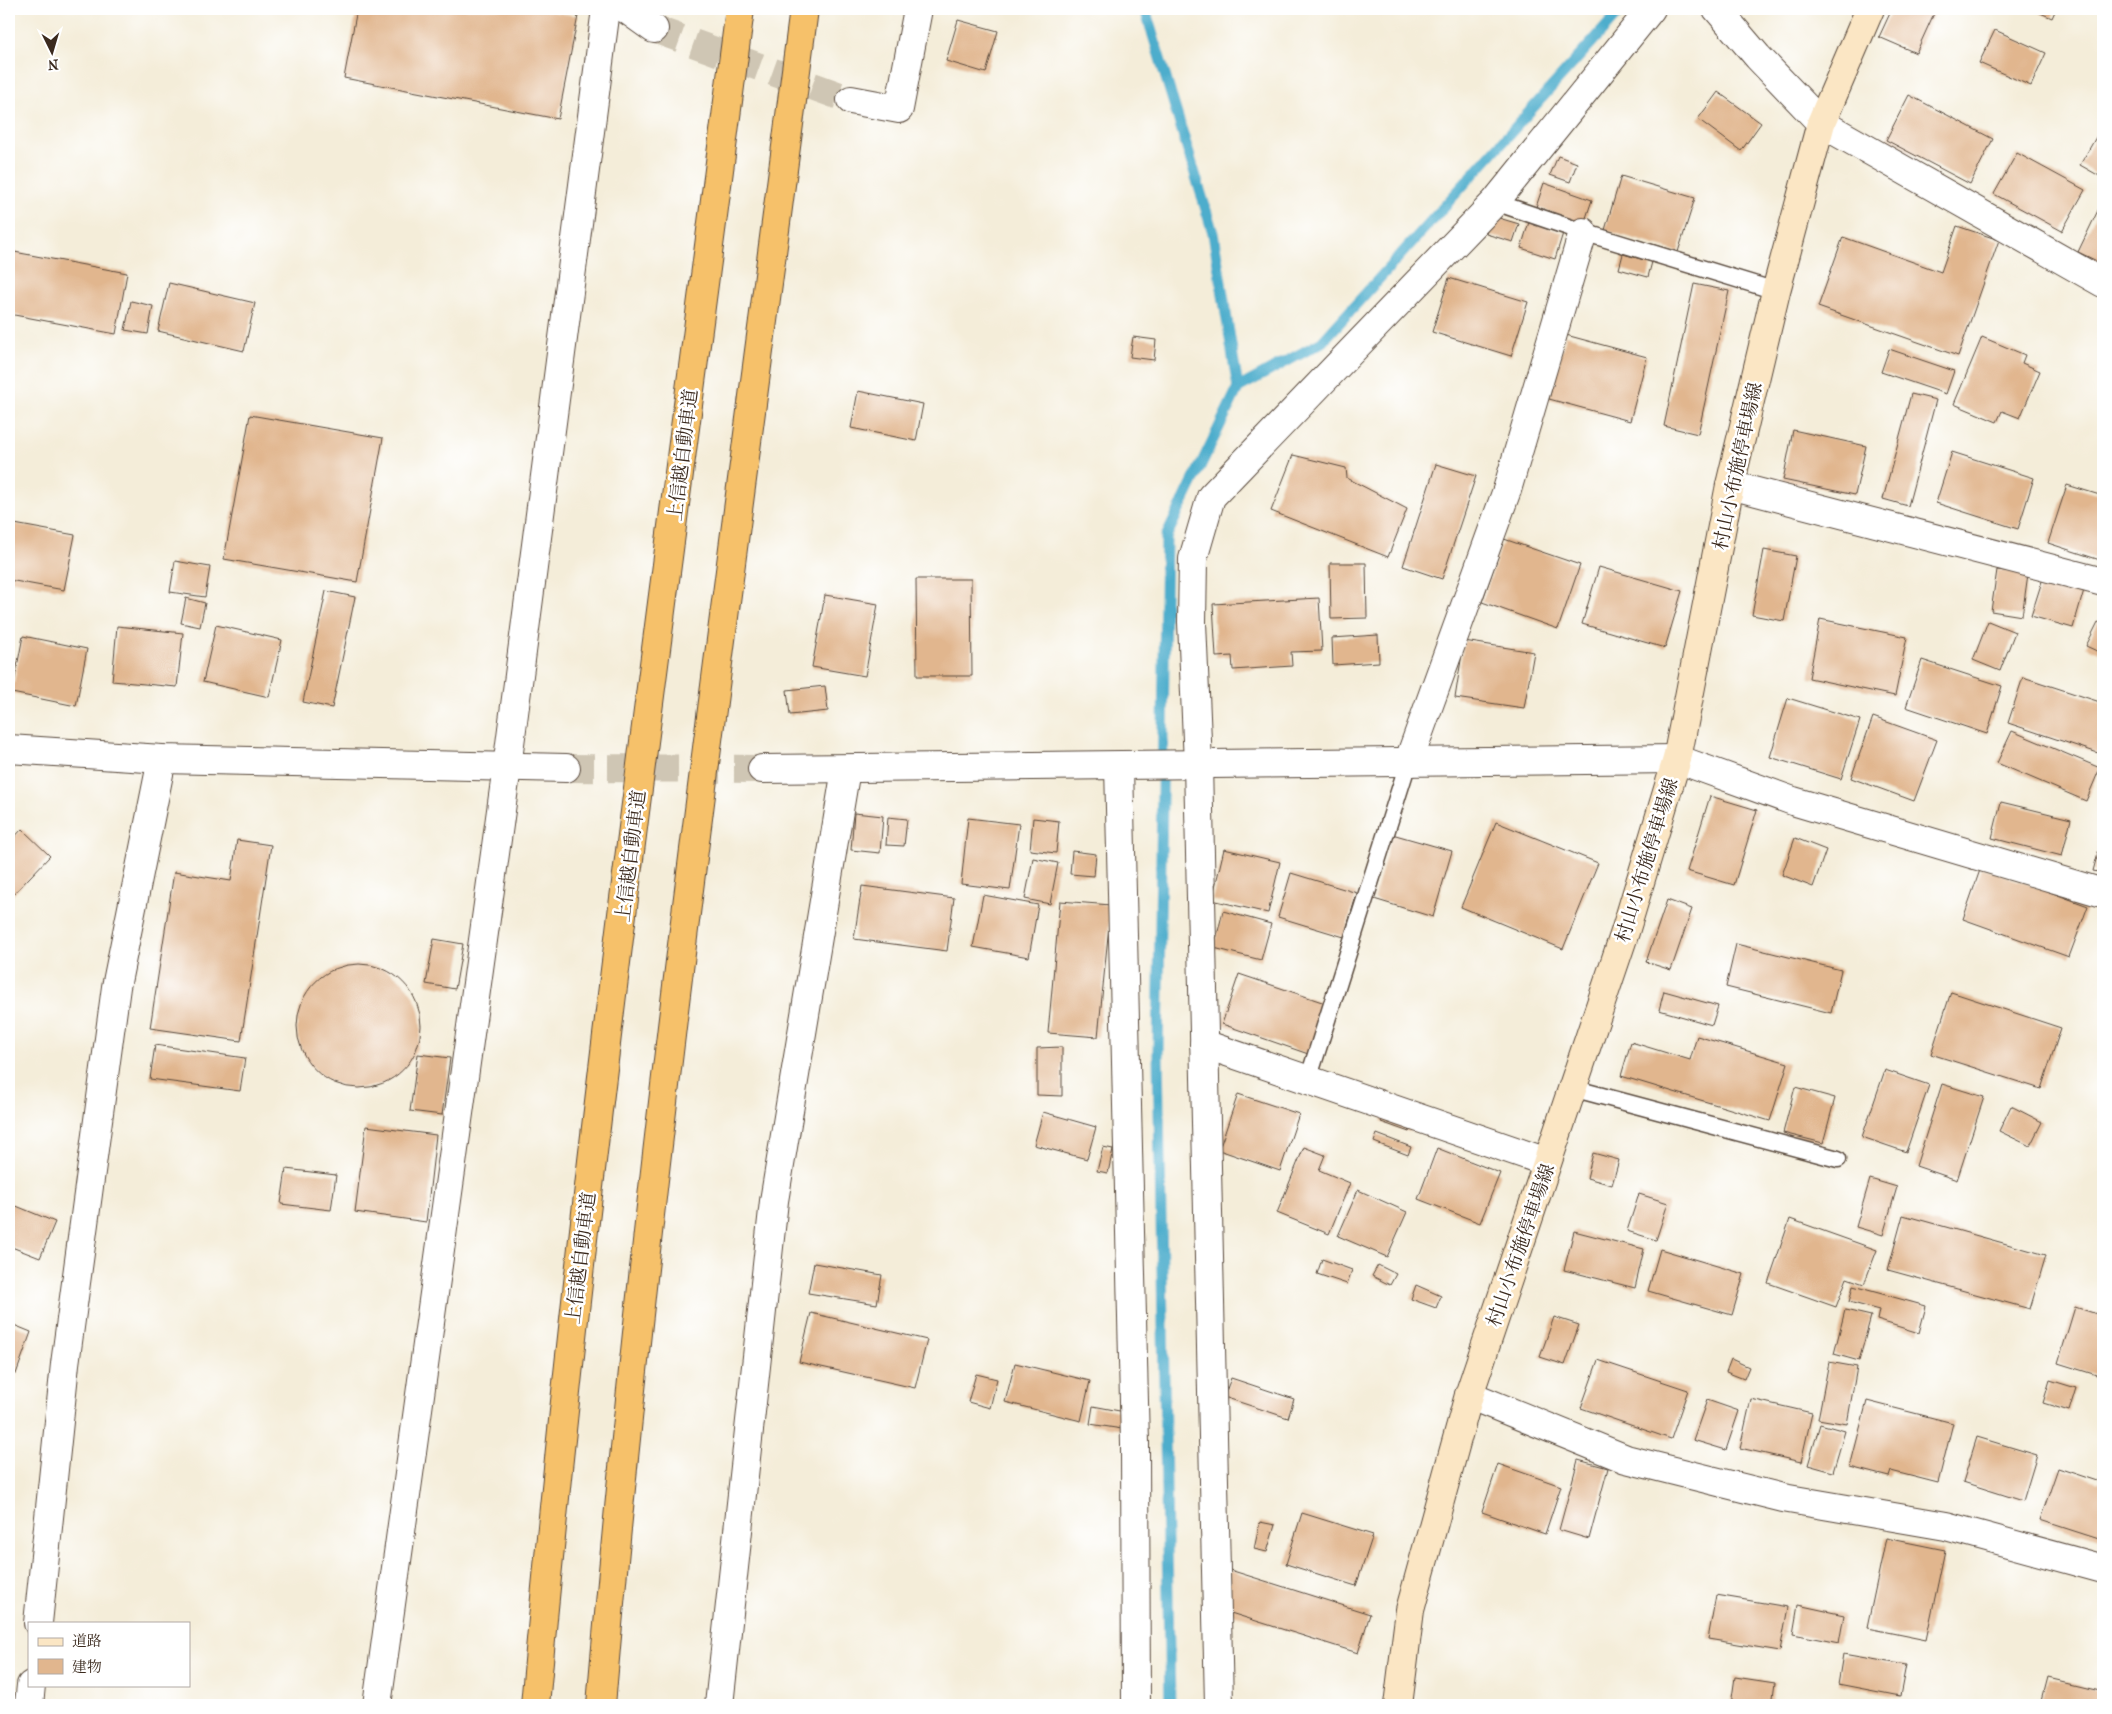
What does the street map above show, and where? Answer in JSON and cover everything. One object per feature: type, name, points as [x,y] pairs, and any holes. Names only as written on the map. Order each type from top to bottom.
[{"type":"highway","name":"上信越自動車道","points":[[535,1705],[569,1350],[599,1098],[740,9]]},
{"type":"highway","points":[[601,1705],[632,1377],[667,1076],[804,9]]},
{"type":"main road","name":"村山小布施停車場線","points":[[1398,1705],[1410,1610],[1469,1396],[1625,932],[1677,759],[1730,485],[1776,291],[1821,123],[1870,9]]},
{"type":"street","points":[[377,1705],[507,768],[606,9]]},
{"type":"street","points":[[626,9],[654,29]]},
{"type":"street","points":[[851,100],[899,109],[918,9]]},
{"type":"street","points":[[1219,1705],[1204,1044],[1193,764],[1193,559],[1211,497],[1495,202],[1651,9]]},
{"type":"street","points":[[1717,9],[1758,57],[1821,123],[2103,283]]},
{"type":"street","points":[[1408,763],[1507,490],[1583,232]]},
{"type":"street","points":[[1730,485],[2103,582]]},
{"type":"street","points":[[9,749],[162,759],[566,768]]},
{"type":"street","points":[[38,1622],[65,1364],[116,987],[162,759]]},
{"type":"street","points":[[762,769],[1677,759],[1793,801],[2103,893]]},
{"type":"street","points":[[1119,766],[1135,1444],[1136,1705]]},
{"type":"street","points":[[719,1705],[774,1201],[846,769]]},
{"type":"street","points":[[1204,1044],[1548,1162]]},
{"type":"street","points":[[1469,1396],[1626,1459],[1783,1498],[1946,1526],[2103,1569]]},
{"type":"street","points":[[29,1705],[31,1686]]},
{"type":"lane","points":[[1495,202],[1583,232],[1776,291]]},
{"type":"lane","points":[[1308,1080],[1408,763]]},
{"type":"lane","points":[[1572,1088],[1838,1159]]},
{"type":"building","points":[[357,9],[536,9],[578,16],[558,119],[344,78]]},
{"type":"building","points":[[1892,9],[1936,9],[1916,53],[1879,37]]},
{"type":"building","points":[[2031,9],[2056,9],[2052,18]]},
{"type":"building","points":[[958,20],[998,31],[986,73],[946,61]]},
{"type":"building","points":[[1995,30],[2046,53],[2031,86],[1979,63]]},
{"type":"building","points":[[1718,92],[1761,123],[1741,151],[1698,119]]},
{"type":"building","points":[[1909,95],[1993,139],[1970,184],[1886,140]]},
{"type":"building","points":[[2103,125],[2103,178],[2080,165]]},
{"type":"building","points":[[2017,153],[2085,190],[2062,231],[1994,194]]},
{"type":"building","points":[[1558,156],[1577,163],[1570,182],[1550,175]]},
{"type":"building","points":[[1621,176],[1695,198],[1678,252],[1605,230]]},
{"type":"building","points":[[1544,183],[1592,200],[1584,224],[1536,207]]},
{"type":"building","points":[[2103,200],[2103,264],[2078,252]]},
{"type":"building","points":[[1492,216],[1519,224],[1513,242],[1486,234]]},
{"type":"building","points":[[1529,222],[1563,233],[1555,259],[1521,248]]},
{"type":"building","points":[[1957,226],[1999,240],[1958,356],[1818,307],[1843,237],[1941,272]]},
{"type":"building","points":[[9,251],[127,273],[116,334],[9,314]]},
{"type":"building","points":[[1623,254],[1652,262],[1648,277],[1619,269]]},
{"type":"building","points":[[1449,278],[1528,302],[1511,356],[1432,332]]},
{"type":"building","points":[[169,283],[255,303],[244,351],[158,331]]},
{"type":"building","points":[[1694,284],[1729,291],[1698,434],[1664,426]]},
{"type":"building","points":[[131,301],[153,306],[148,334],[125,330]]},
{"type":"building","points":[[1566,335],[1647,357],[1630,421],[1549,399]]},
{"type":"building","points":[[1133,337],[1156,340],[1154,360],[1130,357]]},
{"type":"building","points":[[1982,337],[2025,355],[2022,363],[2040,371],[2020,418],[2002,411],[1997,422],[1954,404]]},
{"type":"building","points":[[1889,349],[1954,371],[1946,394],[1881,372]]},
{"type":"building","points":[[858,391],[923,404],[916,441],[851,428]]},
{"type":"building","points":[[1911,394],[1936,400],[1908,506],[1883,499]]},
{"type":"building","points":[[250,415],[383,438],[357,582],[224,559]]},
{"type":"building","points":[[1793,430],[1866,446],[1855,495],[1783,480]]},
{"type":"building","points":[[1952,452],[2034,478],[2018,529],[1936,503]]},
{"type":"building","points":[[1293,455],[1346,468],[1347,478],[1407,509],[1388,557],[1271,511]]},
{"type":"building","points":[[1436,464],[1476,476],[1442,579],[1403,566]]},
{"type":"building","points":[[2067,485],[2103,496],[2103,561],[2048,543]]},
{"type":"building","points":[[9,523],[75,535],[64,590],[9,580]]},
{"type":"building","points":[[1504,539],[1580,565],[1558,629],[1482,602]]},
{"type":"building","points":[[1764,550],[1796,556],[1784,621],[1752,615]]},
{"type":"building","points":[[175,561],[210,567],[205,597],[170,592]]},
{"type":"building","points":[[1330,563],[1366,563],[1367,618],[1331,619]]},
{"type":"building","points":[[1599,567],[1682,591],[1665,648],[1582,624]]},
{"type":"building","points":[[1997,570],[2028,574],[2022,616],[1991,611]]},
{"type":"building","points":[[2043,578],[2084,590],[2073,628],[2031,616]]},
{"type":"building","points":[[916,579],[971,579],[972,676],[917,676]]},
{"type":"building","points":[[326,591],[355,597],[332,708],[303,702]]},
{"type":"building","points":[[825,595],[878,604],[865,676],[812,667]]},
{"type":"building","points":[[186,598],[205,603],[200,627],[181,623]]},
{"type":"building","points":[[1319,598],[1322,651],[1291,652],[1292,666],[1233,670],[1232,656],[1216,657],[1213,604]]},
{"type":"building","points":[[1820,619],[1907,637],[1895,696],[1809,678]]},
{"type":"building","points":[[1988,621],[2015,632],[2000,671],[1973,660]]},
{"type":"building","points":[[2098,622],[2103,624],[2103,642],[2099,652],[2086,646]]},
{"type":"building","points":[[216,625],[282,640],[269,697],[203,682]]},
{"type":"building","points":[[117,626],[183,633],[177,687],[112,681]]},
{"type":"building","points":[[1378,635],[1379,662],[1333,665],[1332,638]]},
{"type":"building","points":[[23,636],[87,649],[76,706],[12,693]]},
{"type":"building","points":[[1464,641],[1534,652],[1524,708],[1455,698]]},
{"type":"building","points":[[1922,660],[2002,686],[1987,734],[1906,707]]},
{"type":"building","points":[[2023,677],[2103,703],[2103,736],[2098,753],[2008,723]]},
{"type":"building","points":[[825,686],[828,711],[790,715],[787,690]]},
{"type":"building","points":[[1788,698],[1860,720],[1841,779],[1770,757]]},
{"type":"building","points":[[1873,717],[1937,740],[1914,801],[1851,778]]},
{"type":"building","points":[[2012,731],[2100,768],[2086,801],[1997,763]]},
{"type":"building","points":[[1710,796],[1757,810],[1734,885],[1687,871]]},
{"type":"building","points":[[2001,802],[2071,819],[2062,856],[1992,838]]},
{"type":"building","points":[[854,813],[883,816],[880,853],[851,850]]},
{"type":"building","points":[[888,817],[907,819],[904,846],[886,845]]},
{"type":"building","points":[[968,818],[1019,824],[1010,890],[961,884]]},
{"type":"building","points":[[1033,818],[1059,821],[1056,853],[1030,850]]},
{"type":"building","points":[[1496,822],[1598,863],[1563,949],[1461,907]]},
{"type":"building","points":[[22,829],[50,856],[9,899],[9,843]]},
{"type":"building","points":[[1392,834],[1452,851],[1433,917],[1374,899]]},
{"type":"building","points":[[2103,834],[2103,873],[2093,871]]},
{"type":"building","points":[[1795,838],[1826,850],[1813,887],[1782,875]]},
{"type":"building","points":[[237,840],[271,845],[241,1041],[150,1028],[174,872],[231,881]]},
{"type":"building","points":[[1224,849],[1280,862],[1268,913],[1212,900]]},
{"type":"building","points":[[1072,851],[1096,854],[1094,876],[1070,874]]},
{"type":"building","points":[[1033,858],[1058,863],[1050,904],[1025,899]]},
{"type":"building","points":[[1981,867],[2088,906],[2069,957],[1963,919]]},
{"type":"building","points":[[1291,873],[1357,893],[1344,937],[1278,917]]},
{"type":"building","points":[[862,886],[954,898],[947,951],[854,939]]},
{"type":"building","points":[[983,895],[1038,905],[1029,957],[973,947]]},
{"type":"building","points":[[1667,900],[1692,909],[1671,970],[1646,962]]},
{"type":"building","points":[[1060,901],[1111,905],[1098,1037],[1048,1033]]},
{"type":"building","points":[[1223,911],[1271,924],[1261,960],[1214,948]]},
{"type":"building","points":[[434,939],[463,944],[455,989],[426,984]]},
{"type":"building","points":[[1736,944],[1841,970],[1831,1013],[1726,987]]},
{"type":"building","points":[[359,964],[383,969],[403,982],[416,1002],[421,1026],[416,1050],[403,1070],[383,1083],[359,1088],[335,1083],[315,1070],[302,1050],[297,1026],[302,1002],[315,982],[335,969]]},
{"type":"building","points":[[1239,974],[1331,1005],[1314,1056],[1222,1024]]},
{"type":"building","points":[[1664,991],[1718,1006],[1712,1025],[1659,1010]]},
{"type":"building","points":[[1951,992],[2061,1028],[2041,1089],[1931,1054]]},
{"type":"building","points":[[1697,1036],[1788,1063],[1770,1121],[1621,1076],[1631,1042],[1690,1060]]},
{"type":"building","points":[[155,1045],[245,1058],[240,1091],[150,1079]]},
{"type":"building","points":[[1062,1047],[1062,1096],[1037,1095],[1037,1048]]},
{"type":"building","points":[[418,1054],[450,1058],[442,1115],[410,1111]]},
{"type":"building","points":[[1885,1070],[1929,1085],[1906,1152],[1862,1137]]},
{"type":"building","points":[[1942,1084],[1984,1097],[1957,1180],[1916,1166]]},
{"type":"building","points":[[1795,1087],[1835,1098],[1823,1143],[1783,1133]]},
{"type":"building","points":[[1238,1094],[1299,1114],[1280,1171],[1219,1150]]},
{"type":"building","points":[[2011,1106],[2042,1122],[2030,1146],[1999,1131]]},
{"type":"building","points":[[1387,1108],[1415,1118],[1409,1132],[1381,1122]]},
{"type":"building","points":[[1043,1112],[1096,1127],[1087,1159],[1034,1145]]},
{"type":"building","points":[[366,1126],[436,1135],[426,1222],[355,1212]]},
{"type":"building","points":[[1377,1134],[1411,1147],[1408,1155],[1374,1142]]},
{"type":"building","points":[[1103,1147],[1113,1149],[1108,1173],[1097,1171]]},
{"type":"building","points":[[1304,1147],[1325,1155],[1319,1170],[1350,1183],[1329,1234],[1277,1213]]},
{"type":"building","points":[[1437,1148],[1500,1173],[1480,1223],[1418,1199]]},
{"type":"building","points":[[1593,1153],[1619,1160],[1612,1185],[1587,1178]]},
{"type":"building","points":[[286,1169],[336,1175],[331,1210],[281,1204]]},
{"type":"building","points":[[1870,1179],[1897,1187],[1883,1235],[1856,1227]]},
{"type":"building","points":[[1358,1190],[1407,1212],[1387,1257],[1338,1236]]},
{"type":"building","points":[[1639,1194],[1668,1203],[1656,1240],[1627,1231]]},
{"type":"building","points":[[9,1203],[55,1222],[40,1258],[9,1246]]},
{"type":"building","points":[[1903,1215],[2046,1255],[2030,1309],[1888,1270]]},
{"type":"building","points":[[1790,1219],[1877,1250],[1864,1284],[1847,1278],[1836,1307],[1768,1283]]},
{"type":"building","points":[[1574,1231],[1644,1249],[1635,1288],[1564,1270]]},
{"type":"building","points":[[1660,1249],[1744,1274],[1732,1315],[1648,1291]]},
{"type":"building","points":[[1322,1259],[1352,1270],[1347,1284],[1317,1274]]},
{"type":"building","points":[[814,1263],[882,1275],[877,1304],[808,1293]]},
{"type":"building","points":[[1378,1265],[1396,1274],[1390,1285],[1372,1276]]},
{"type":"building","points":[[1416,1285],[1441,1296],[1436,1308],[1411,1299]]},
{"type":"building","points":[[1853,1286],[1926,1306],[1919,1333],[1877,1320],[1879,1310],[1849,1302]]},
{"type":"building","points":[[2075,1307],[2103,1316],[2103,1377],[2058,1363]]},
{"type":"building","points":[[1845,1310],[1871,1316],[1859,1361],[1834,1354]]},
{"type":"building","points":[[811,1313],[927,1340],[915,1388],[799,1362]]},
{"type":"building","points":[[1554,1317],[1579,1325],[1565,1365],[1540,1357]]},
{"type":"building","points":[[9,1323],[31,1332],[16,1374],[9,1372]]},
{"type":"building","points":[[1731,1359],[1749,1367],[1744,1379],[1726,1372]]},
{"type":"building","points":[[1598,1360],[1688,1390],[1671,1439],[1581,1408]]},
{"type":"building","points":[[1829,1362],[1857,1367],[1847,1424],[1818,1419]]},
{"type":"building","points":[[1015,1363],[1090,1381],[1081,1421],[1005,1402]]},
{"type":"building","points":[[976,1374],[997,1379],[990,1408],[968,1402]]},
{"type":"building","points":[[1231,1378],[1294,1399],[1288,1418],[1224,1397]]},
{"type":"building","points":[[2050,1380],[2076,1388],[2069,1411],[2043,1403]]},
{"type":"building","points":[[1751,1399],[1812,1413],[1801,1462],[1740,1448]]},
{"type":"building","points":[[1707,1400],[1739,1411],[1726,1450],[1693,1440]]},
{"type":"building","points":[[1867,1401],[1953,1423],[1938,1483],[1891,1471],[1889,1477],[1850,1467]]},
{"type":"building","points":[[1093,1406],[1125,1412],[1122,1429],[1090,1424]]},
{"type":"building","points":[[1820,1424],[1845,1431],[1833,1472],[1808,1465]]},
{"type":"building","points":[[1977,1437],[2037,1455],[2023,1501],[1963,1482]]},
{"type":"building","points":[[1578,1460],[1608,1468],[1589,1539],[1559,1530]]},
{"type":"building","points":[[1498,1464],[1561,1486],[1545,1534],[1482,1512]]},
{"type":"building","points":[[2058,1468],[2103,1483],[2102,1540],[2040,1520]]},
{"type":"building","points":[[1302,1513],[1373,1535],[1356,1586],[1286,1564]]},
{"type":"building","points":[[1260,1522],[1275,1525],[1267,1552],[1254,1549]]},
{"type":"building","points":[[1886,1538],[1945,1550],[1926,1640],[1867,1628]]},
{"type":"building","points":[[1230,1570],[1370,1614],[1358,1653],[1218,1609]]},
{"type":"building","points":[[1716,1595],[1788,1607],[1780,1651],[1708,1639]]},
{"type":"building","points":[[1798,1605],[1844,1615],[1839,1643],[1793,1634]]},
{"type":"building","points":[[1843,1654],[1906,1665],[1900,1696],[1838,1684]]},
{"type":"building","points":[[1735,1677],[1775,1683],[1772,1705],[1731,1705]]},
{"type":"building","points":[[2048,1678],[2103,1691],[2103,1705],[2041,1705]]},
{"type":"waterway","points":[[1145,9],[1213,233],[1238,388]]},
{"type":"waterway","points":[[1170,1705],[1158,1054],[1166,537],[1238,388],[1322,342],[1622,9]]},
{"type":"tunnel","points":[[654,29],[851,100]]},
{"type":"tunnel","points":[[566,768],[762,769]]}]
